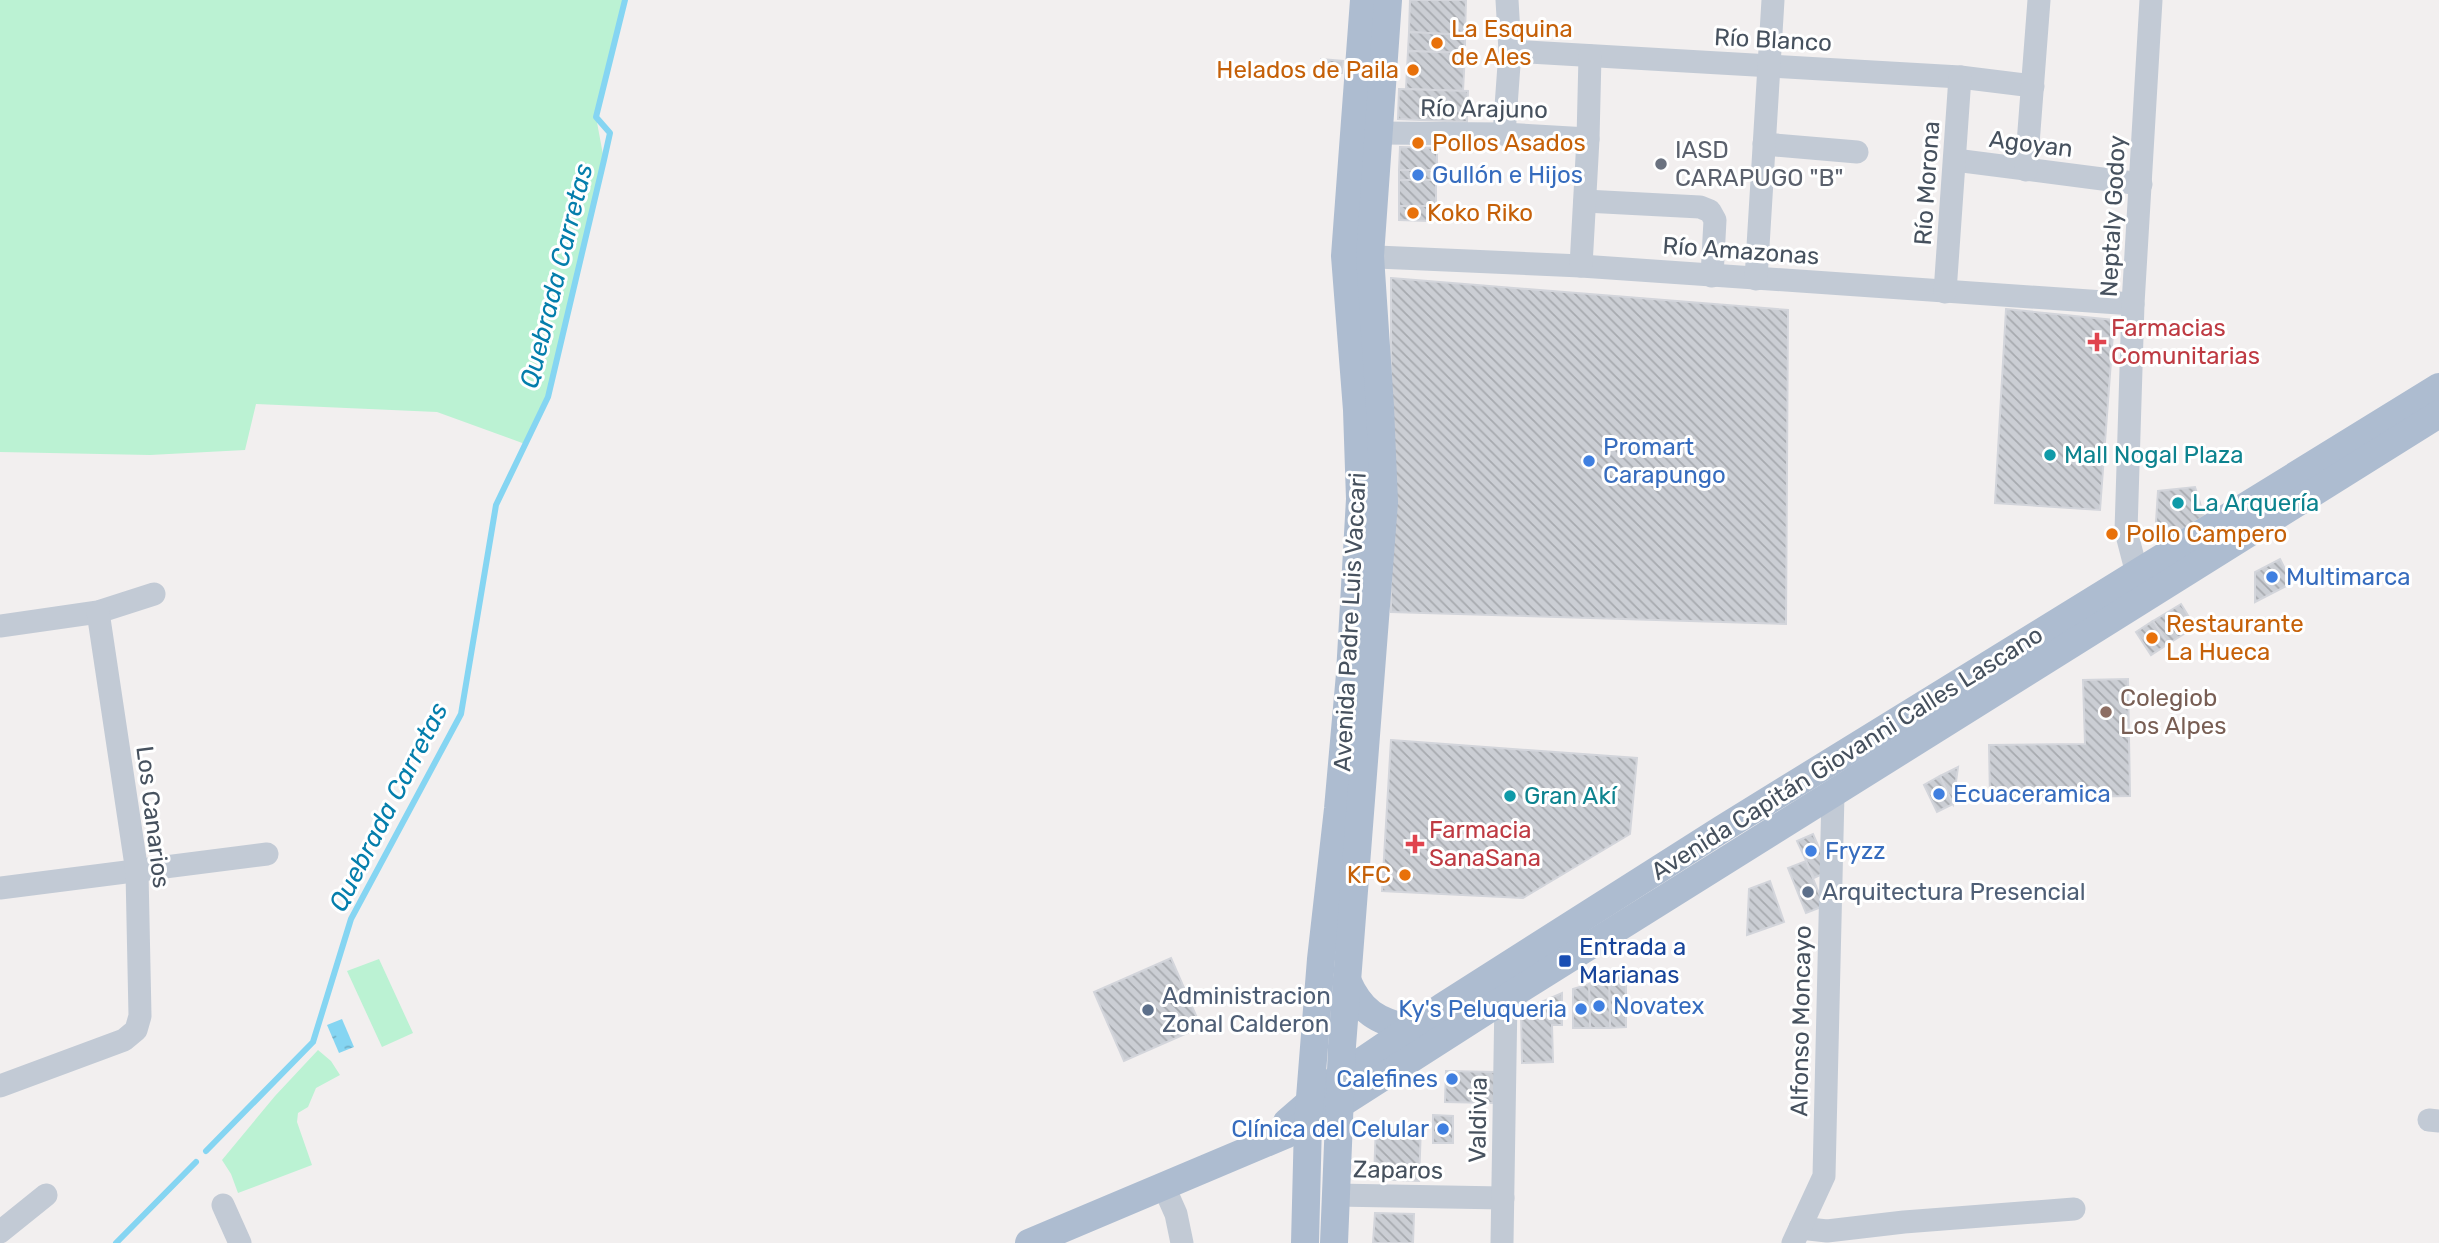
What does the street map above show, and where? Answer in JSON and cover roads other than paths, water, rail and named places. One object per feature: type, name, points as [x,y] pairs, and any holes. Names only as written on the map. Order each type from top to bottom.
[{"type":"main road","name":"Avenida Padre Luis Vaccari","points":[[1305,1243],[1308,1112],[1321,959],[1339,810],[1360,499],[1357,256],[1364,0]]},
{"type":"main road","name":"Avenida Padre Luis Vaccari","points":[[1334,1243],[1340,1076],[1384,502],[1357,256],[1379,133],[1388,0]]},
{"type":"main road","name":"Avenida Capitán Giovanni Calles Lascano","points":[[1308,1112],[1339,1105],[1833,794],[2439,387]]},
{"type":"main road","name":"Avenida Capitán Giovanni Calles Lascano","points":[[1029,1243],[1079,1233],[1164,1187],[1270,1140],[1308,1112],[1340,1076],[1733,823],[2439,414]]},
{"type":"main road","points":[[1347,980],[1354,996],[1374,1016],[1410,1029]]},
{"type":"street","points":[[1504,134],[1510,51],[1507,0]]},
{"type":"street","points":[[1756,279],[1773,0]]},
{"type":"street","points":[[2026,170],[2039,0]]},
{"type":"street","name":"Neptaly Godoy","points":[[2141,587],[2126,531],[2133,304],[2151,0]]},
{"type":"street","name":"Río Blanco","points":[[1510,51],[1960,78],[2033,86]]},
{"type":"street","points":[[1581,266],[1590,55]]},
{"type":"street","name":"Río Morona","points":[[1945,292],[1960,78]]},
{"type":"street","name":"Río Arajuno","points":[[1379,133],[1504,134],[1588,139]]},
{"type":"street","points":[[1765,144],[1857,152]]},
{"type":"street","name":"Agoyan","points":[[1955,160],[2141,184]]},
{"type":"street","points":[[1585,201],[1700,207],[1710,211],[1714,220],[1712,276]]},
{"type":"street","name":"Río Amazonas","points":[[1357,256],[1581,266],[2133,304]]},
{"type":"street","points":[[0,626],[98,612],[154,594]]},
{"type":"street","name":"Los Canarios","points":[[0,1086],[124,1040],[136,1030],[140,1016],[137,872],[98,612]]},
{"type":"street","name":"Alfonso Moncayo","points":[[1796,1236],[1824,1176],[1833,794]]},
{"type":"street","points":[[0,888],[267,854]]},
{"type":"street","name":"Valdivia","points":[[1502,1243],[1506,998]]},
{"type":"street","points":[[1164,1187],[1176,1214],[1182,1243]]},
{"type":"street","points":[[0,1232],[46,1195]]},
{"type":"street","name":"Zaparos","points":[[1335,1195],[1503,1198]]},
{"type":"street","points":[[223,1205],[240,1243]]},
{"type":"street","points":[[1796,1236],[1904,1222],[2074,1209]]},
{"type":"water","points":[[342,1019],[354,1047],[339,1053],[327,1025]]},
{"type":"waterway","name":"Quebrada Carretas","points":[[206,1151],[313,1042],[351,919],[461,714],[496,505],[548,397],[604,160],[610,133],[596,117],[625,0]]},
{"type":"waterway","name":"Quebrada Carretas","points":[[116,1243],[196,1162]]},
{"type":"place","name":"La Esquina de Ales","points":[[1437,43]]},
{"type":"place","name":"Helados de Paila","points":[[1413,70]]},
{"type":"place","name":"Pollos Asados","points":[[1418,143]]},
{"type":"place","name":"IASD CARAPUGO \"B\"","points":[[1661,164]]},
{"type":"place","name":"Gullón e Hijos","points":[[1418,175]]},
{"type":"place","name":"Koko Riko","points":[[1413,213]]},
{"type":"place","name":"Farmacias Comunitarias","points":[[2097,342]]},
{"type":"place","name":"Mall Nogal Plaza","points":[[2050,455]]},
{"type":"place","name":"Promart Carapungo","points":[[1589,461]]},
{"type":"place","name":"La Arquería","points":[[2178,503]]},
{"type":"place","name":"Pollo Campero","points":[[2112,534]]},
{"type":"place","name":"Multimarca","points":[[2272,577]]},
{"type":"place","name":"Restaurante La Hueca","points":[[2152,638]]},
{"type":"place","name":"Colegiob Los Alpes","points":[[2106,712]]},
{"type":"place","name":"Ecuaceramica","points":[[1939,794]]},
{"type":"place","name":"Gran Akí","points":[[1510,796]]},
{"type":"place","name":"Farmacia SanaSana","points":[[1415,844]]},
{"type":"place","name":"Fryzz","points":[[1811,851]]},
{"type":"place","name":"KFC","points":[[1405,875]]},
{"type":"place","name":"Arquitectura Presencial","points":[[1808,892]]},
{"type":"place","name":"Entrada a Marianas","points":[[1565,961]]},
{"type":"place","name":"Novatex","points":[[1599,1006]]},
{"type":"place","name":"Ky's Peluqueria","points":[[1581,1009]]},
{"type":"place","name":"Administracion Zonal Calderon","points":[[1148,1010]]},
{"type":"place","name":"Calefines","points":[[1452,1079]]},
{"type":"place","name":"Clínica del Celular","points":[[1443,1129]]}]
